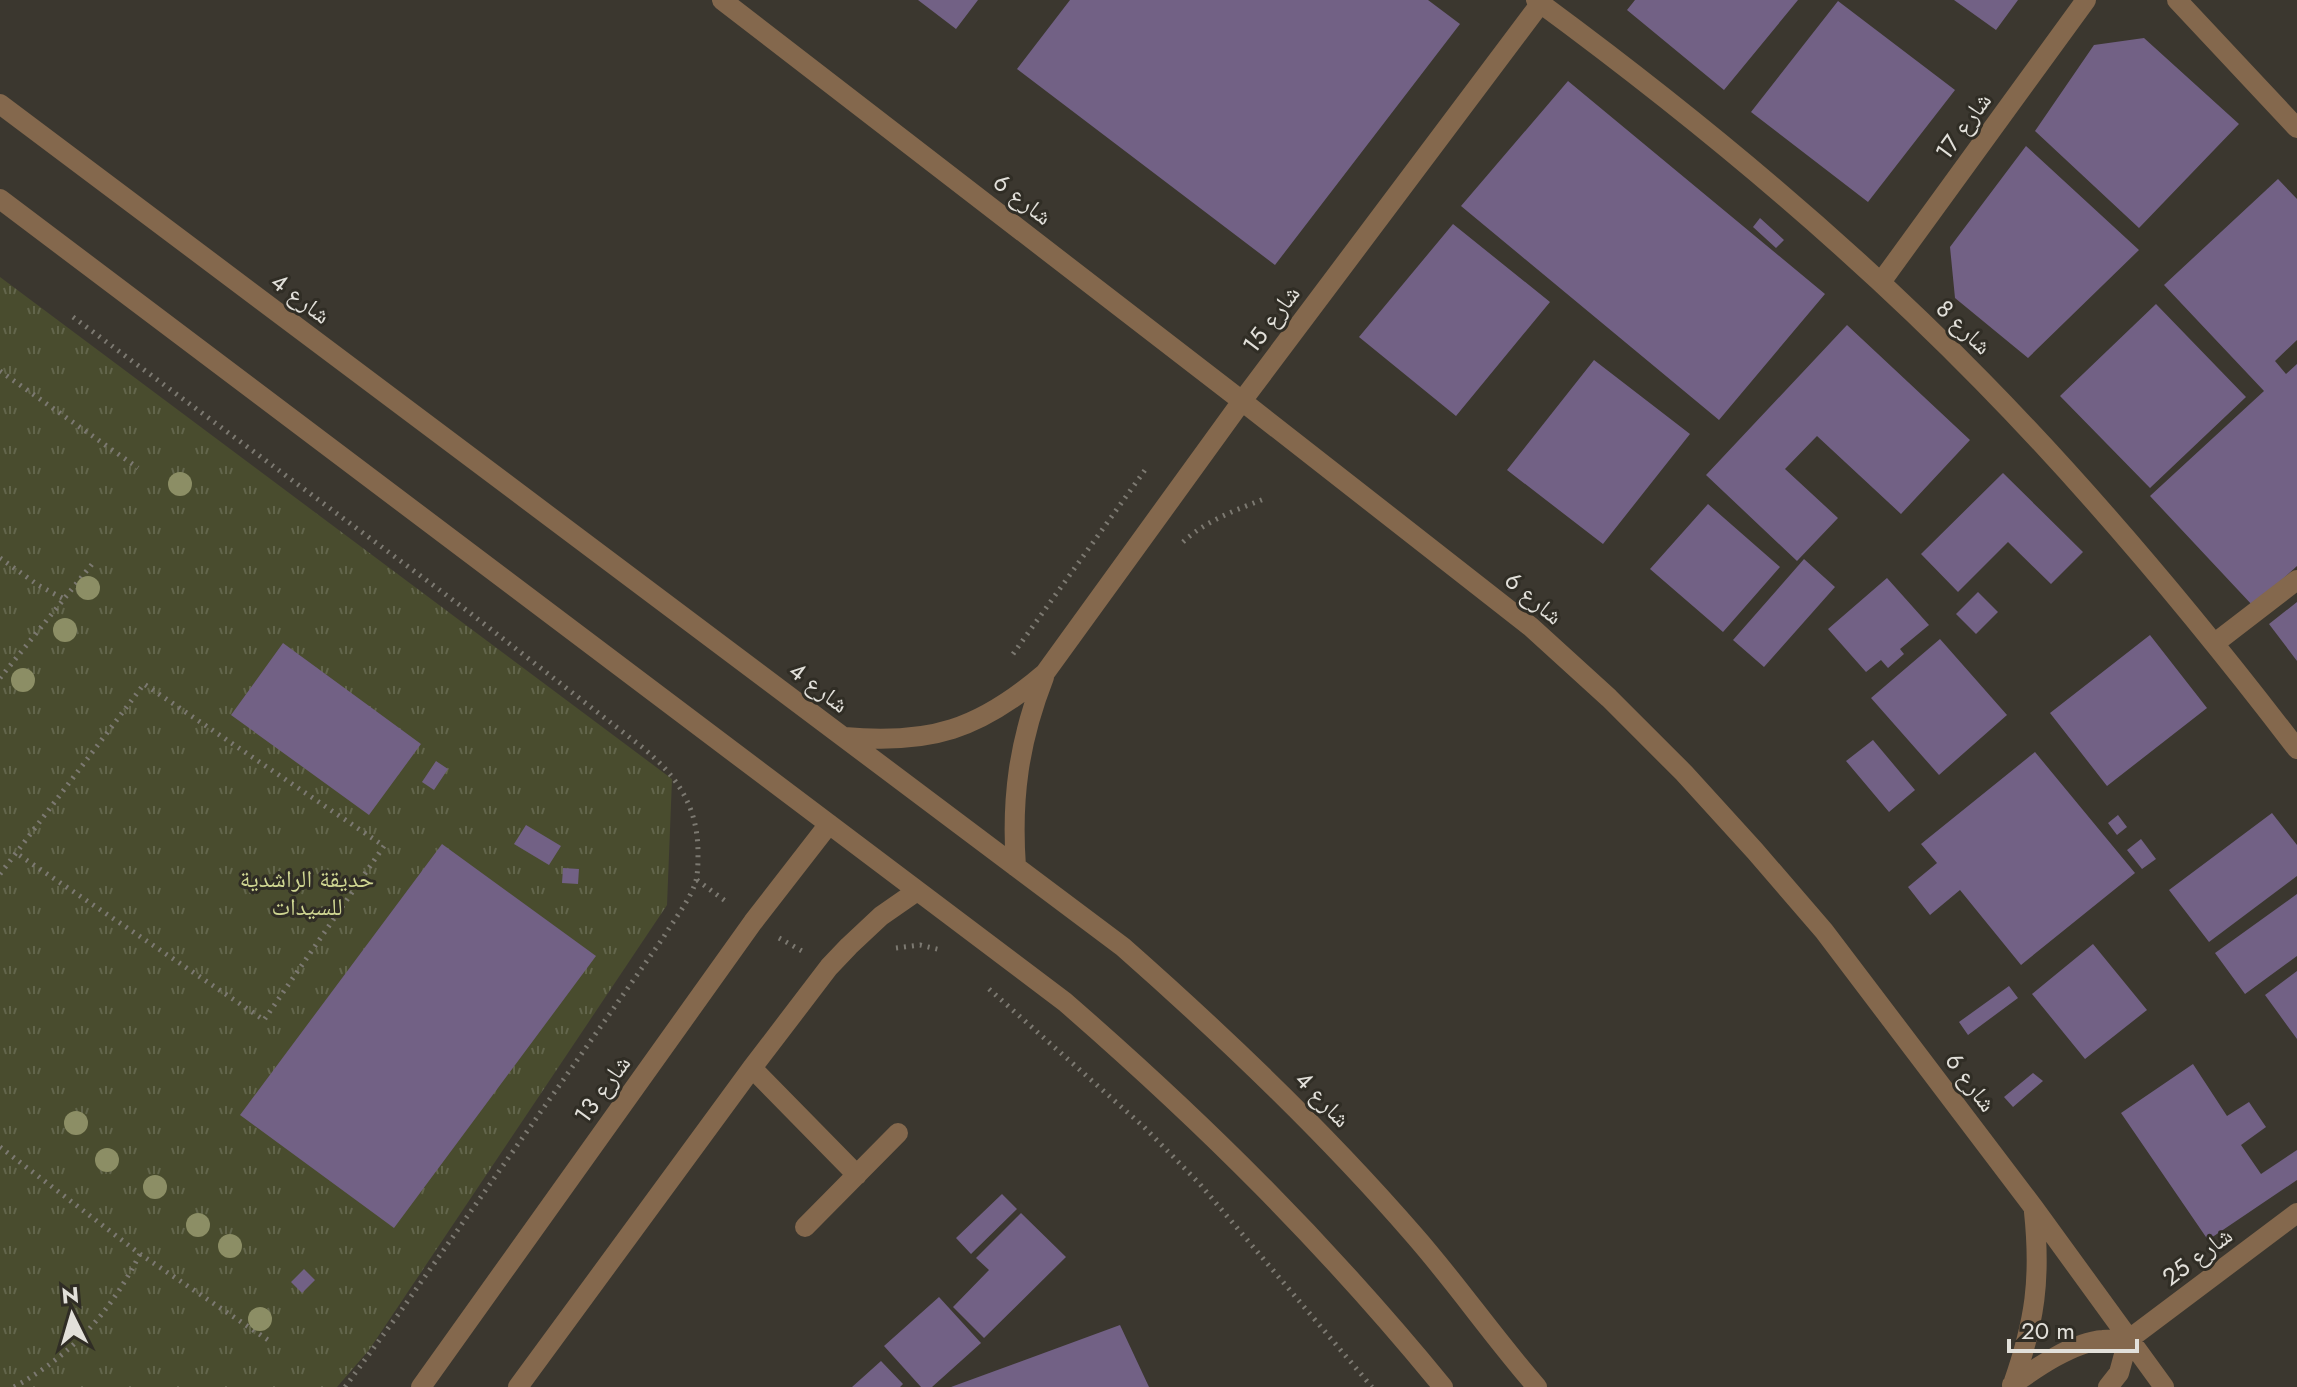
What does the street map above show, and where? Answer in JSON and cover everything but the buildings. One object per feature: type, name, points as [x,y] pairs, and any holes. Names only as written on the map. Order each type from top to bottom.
[{"type":"street","name":"شارع 6","points":[[722,0],[1531,627],[1609,698],[1684,773],[1824,931],[2034,1208],[2164,1387]]},
{"type":"street","name":"شارع 17","points":[[1881,282],[2086,0]]},
{"type":"street","points":[[2177,0],[2297,128]]},
{"type":"street","name":"شارع 15","points":[[842,737],[879,740],[916,738],[951,730],[986,716],[1017,697],[1045,673],[1242,401],[1540,1]]},
{"type":"street","name":"شارع 8","points":[[1540,1],[1798,208],[1881,282],[1982,381],[2079,484],[2172,591],[2297,749]]},
{"type":"street","name":"شارع 4","points":[[0,104],[1123,947],[1206,1020],[1285,1096],[1415,1236],[1537,1387]]},
{"type":"street","points":[[0,199],[1065,1002],[1189,1113],[1307,1231],[1385,1316],[1443,1387]]},
{"type":"street","points":[[2215,643],[2297,580]]},
{"type":"street","name":"شارع 15","points":[[1016,867],[1013,827],[1015,788],[1021,748],[1045,673]]},
{"type":"street","name":"شارع 13","points":[[421,1387],[753,922],[829,824]]},
{"type":"street","points":[[518,1387],[829,967],[881,916],[917,891]]},
{"type":"street","points":[[752,1068],[857,1175]]},
{"type":"street","points":[[805,1227],[898,1133]]},
{"type":"street","points":[[2011,1385],[2028,1342],[2036,1297],[2038,1253],[2034,1208]]},
{"type":"street","name":"شارع 25","points":[[2128,1340],[2297,1213]]},
{"type":"street","points":[[2011,1385],[2077,1347],[2100,1340],[2128,1340],[2119,1373],[2108,1387]]},
{"type":"path","points":[[73,317],[461,606],[642,747],[663,764],[681,786],[692,811],[698,837],[697,880],[692,892],[663,938],[345,1387]]},
{"type":"path","points":[[0,371],[138,468]]},
{"type":"path","points":[[1008,660],[1145,470]]},
{"type":"path","points":[[1180,545],[1227,513],[1264,499]]},
{"type":"path","points":[[0,558],[64,599]]},
{"type":"path","points":[[0,678],[93,563]]},
{"type":"path","points":[[0,874],[144,684],[384,846],[264,1020],[16,853]]},
{"type":"path","points":[[891,950],[920,945],[947,954]]},
{"type":"path","points":[[981,982],[1144,1127],[1188,1172],[1372,1387]]},
{"type":"path","points":[[0,1147],[140,1254],[271,1342]]},
{"type":"path","points":[[14,1387],[37,1375],[87,1332],[117,1295],[140,1254]]},
{"type":"green space","name":"حديقة الراشدية للسيدات","points":[[0,277],[672,779],[667,905],[369,1350],[337,1387],[0,1387]]}]
